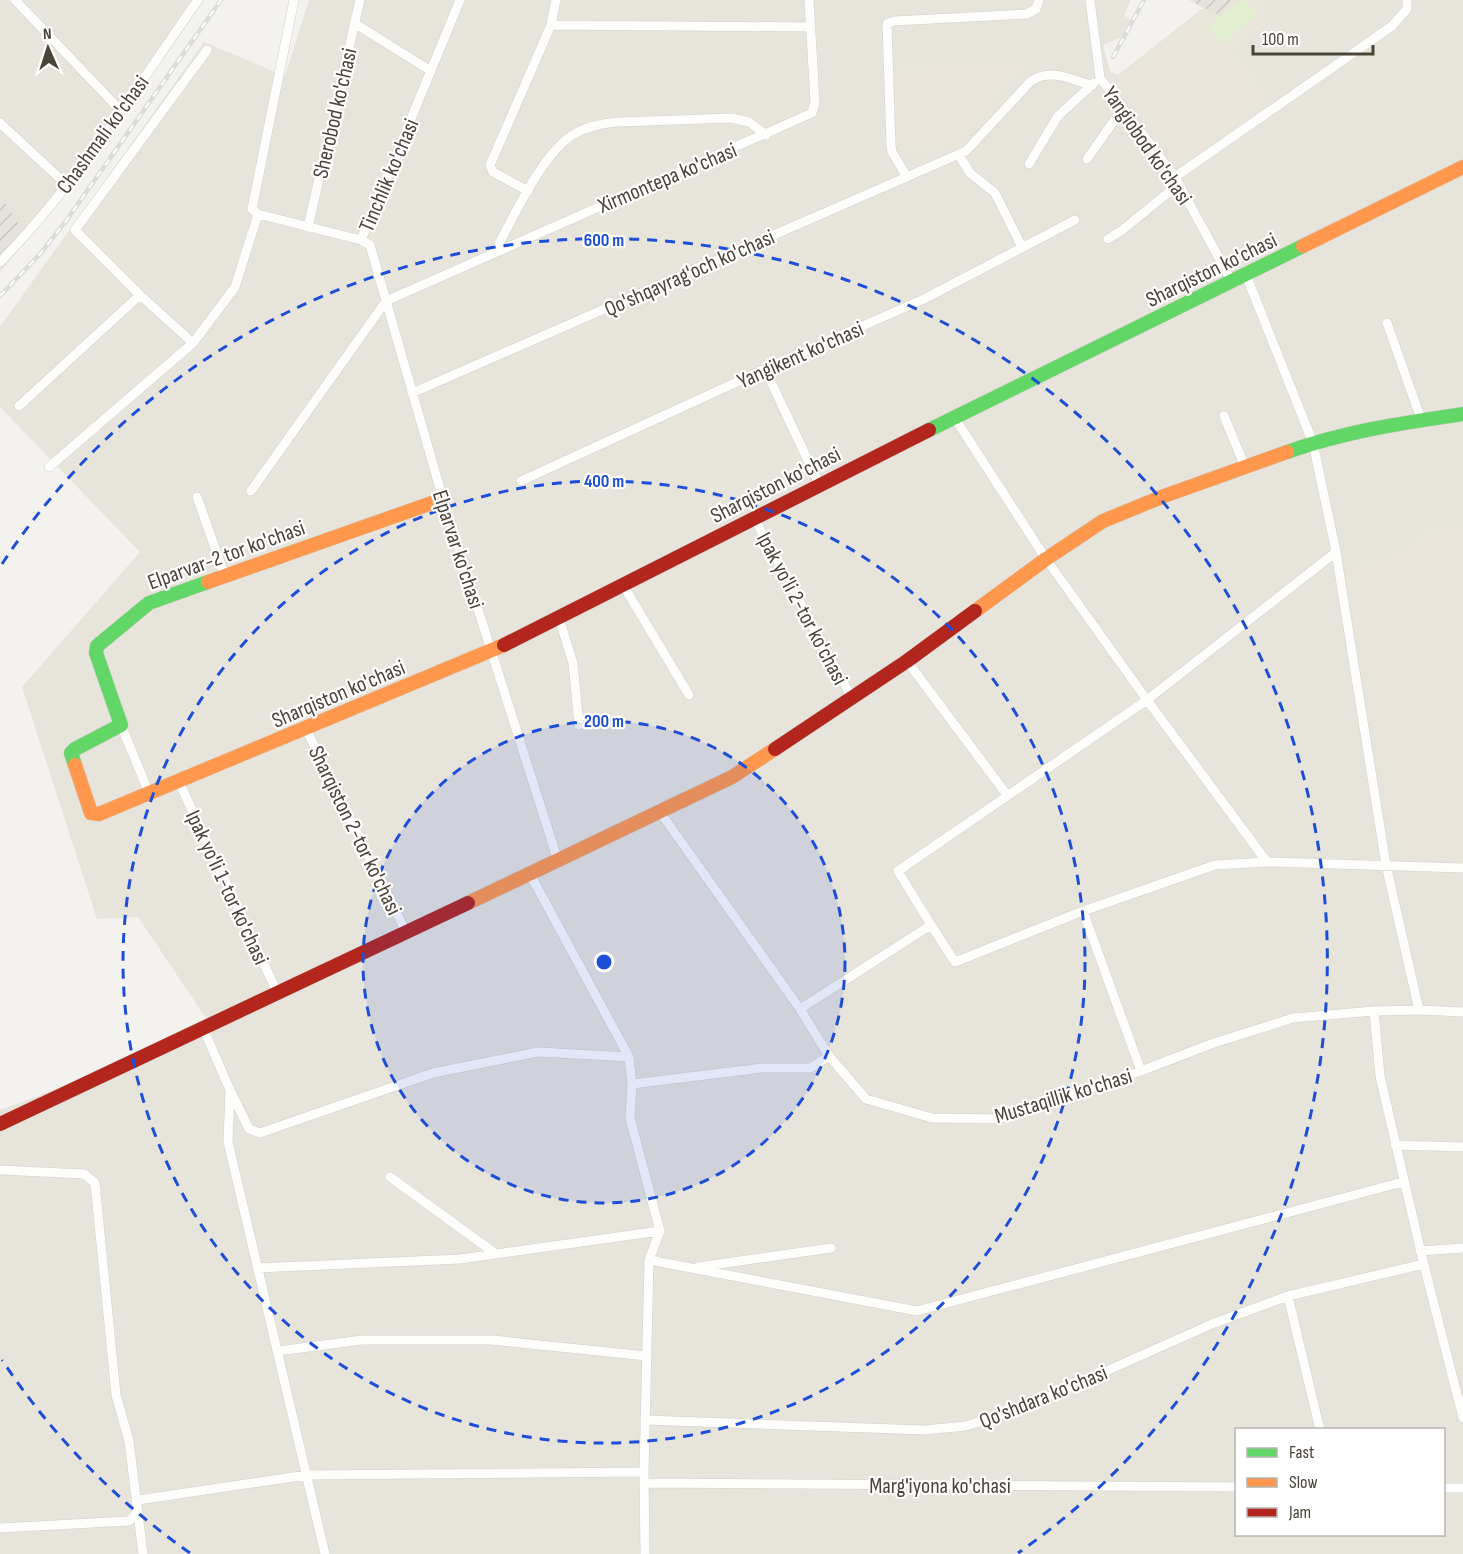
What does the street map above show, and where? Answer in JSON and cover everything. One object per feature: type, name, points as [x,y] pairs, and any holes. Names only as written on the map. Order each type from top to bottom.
[{"type":"street","points":[[15,0],[120,110]]},
{"type":"street","name":"Chashmali ko'chasi","points":[[0,262],[40,219],[67,185],[198,0]]},
{"type":"street","points":[[49,467],[193,343],[235,287],[258,214],[252,209],[294,0]]},
{"type":"street","name":"Sherobod ko'chasi","points":[[308,227],[360,0]]},
{"type":"street","name":"Tinchlik ko'chasi","points":[[258,214],[361,240],[460,0]]},
{"type":"street","points":[[528,191],[493,172],[490,165],[551,25],[556,0]]},
{"type":"street","name":"Xirmontepa ko'chasi","points":[[386,301],[495,251],[808,116],[814,108],[809,0]]},
{"type":"street","points":[[907,177],[892,152],[891,145],[887,24],[894,21],[1027,14],[1035,12],[1039,0]]},
{"type":"street","name":"Yangiobod ko'chasi","points":[[1090,0],[1100,78],[1177,180],[1232,282]]},
{"type":"street","points":[[1108,239],[1121,231],[1177,180],[1392,26],[1407,9],[1407,0]]},
{"type":"street","points":[[354,23],[431,71]]},
{"type":"street","points":[[551,25],[811,27]]},
{"type":"street","points":[[193,343],[140,295],[75,230],[207,50]]},
{"type":"street","points":[[1022,248],[995,193],[970,174],[962,152],[1037,77],[1047,74],[1063,75],[1092,86]]},
{"type":"street","points":[[1029,164],[1058,116],[1100,78]]},
{"type":"street","points":[[1087,159],[1123,108]]},
{"type":"street","points":[[495,251],[528,191],[554,151],[576,133],[602,123],[732,118],[749,122],[766,135]]},
{"type":"street","points":[[0,123],[67,185]]},
{"type":"street","name":"Qo'shqayrag'och ko'chasi","points":[[412,393],[962,152]]},
{"type":"street","name":"Sharqiston ko'chasi","points":[[121,725],[75,748],[71,753],[88,810],[95,814],[179,782],[492,651],[819,484],[1463,167]]},
{"type":"street","name":"Yangikent ko'chasi","points":[[521,481],[924,299],[1075,220]]},
{"type":"street","name":"Elparvar ko'chasi","points":[[361,240],[370,245],[443,499],[558,861]]},
{"type":"street","points":[[1246,275],[1313,443],[1336,552],[1386,865],[1419,1010]]},
{"type":"street","points":[[19,406],[140,295]]},
{"type":"street","points":[[251,491],[386,301]]},
{"type":"street","points":[[1386,323],[1421,419]]},
{"type":"street","points":[[765,369],[819,484]]},
{"type":"street","points":[[0,1124],[732,777],[907,661],[1103,520],[1313,443],[1356,431],[1463,414]]},
{"type":"street","points":[[1224,416],[1245,467]]},
{"type":"street","points":[[954,417],[1047,559],[1147,700],[1267,862]]},
{"type":"street","points":[[197,497],[225,576]]},
{"type":"street","name":"Elparvar-2 tor ko'chasi","points":[[121,725],[96,656],[97,646],[148,603],[443,499]]},
{"type":"street","name":"Ipak yo'li 2-tor ko'chasi","points":[[754,518],[852,698]]},
{"type":"street","points":[[1336,552],[1147,700],[898,871],[955,962],[1083,911],[1215,865],[1267,862],[1463,868]]},
{"type":"street","points":[[623,585],[689,695]]},
{"type":"street","points":[[559,618],[573,663],[579,725]]},
{"type":"street","points":[[907,661],[1006,795]]},
{"type":"street","points":[[121,725],[149,794]]},
{"type":"street","name":"Sharqiston 2-tor ko'chasi","points":[[306,729],[406,932]]},
{"type":"street","name":"Ipak yo'li 1-tor ko'chasi","points":[[179,782],[277,992]]},
{"type":"street","name":"Mustaqillik ko'chasi","points":[[660,812],[800,1008],[829,1056],[866,1099],[932,1118],[998,1119],[1141,1071],[1211,1044],[1293,1018],[1374,1011],[1463,1012]]},
{"type":"street","points":[[530,874],[629,1057],[632,1084],[630,1118],[660,1231],[649,1260],[644,1472],[645,1554]]},
{"type":"street","points":[[1083,911],[1141,1071]]},
{"type":"street","points":[[800,1008],[931,925]]},
{"type":"street","points":[[1374,1011],[1380,1076],[1395,1145],[1462,1413]]},
{"type":"street","points":[[203,1028],[249,1129],[260,1133],[433,1073],[538,1052],[629,1057]]},
{"type":"street","points":[[632,1084],[762,1068],[810,1068],[829,1056]]},
{"type":"street","points":[[230,1090],[228,1142],[325,1554]]},
{"type":"street","points":[[1395,1145],[1463,1147]]},
{"type":"street","points":[[0,1170],[84,1174],[95,1183],[116,1395],[129,1441],[143,1554]]},
{"type":"street","points":[[390,1178],[496,1254]]},
{"type":"street","points":[[649,1260],[917,1311],[1404,1182]]},
{"type":"street","points":[[257,1268],[460,1259],[660,1231]]},
{"type":"street","points":[[690,1268],[831,1248]]},
{"type":"street","points":[[1420,1251],[1463,1248]]},
{"type":"street","name":"Qo'shdara ko'chasi","points":[[645,1420],[924,1430],[966,1426],[1032,1404],[1212,1324],[1288,1296],[1424,1264]]},
{"type":"street","points":[[1288,1296],[1320,1428]]},
{"type":"street","points":[[278,1351],[362,1340],[492,1340],[647,1356]]},
{"type":"street","points":[[0,1528],[129,1521],[138,1506],[307,1475],[644,1472]]},
{"type":"street","name":"Marg'iyona ko'chasi","points":[[644,1483],[1235,1487]]},
{"type":"street","points":[[1445,1488],[1463,1488]]},
{"type":"shaded area","points":[[0,0],[204,0],[60,202],[0,272]]},
{"type":"shaded area","points":[[309,0],[1131,0],[1124,15],[1131,20],[1120,38],[1103,45],[1110,71],[1118,75],[1203,8],[1189,0],[1463,0],[1463,1554],[0,1554],[0,1110],[214,1030],[138,917],[97,919],[22,687],[140,552],[0,407],[0,327],[204,42],[285,76]]},
{"type":"shaded area","points":[[1190,0],[1231,0],[1220,16]]},
{"type":"shaded area","points":[[1231,0],[1271,0],[1258,11],[1268,23],[1233,50],[1270,99],[1178,166],[1118,84],[1117,78],[1204,8],[1220,16]]},
{"type":"shaded area","points":[[1028,60],[957,148],[897,148],[892,68]]},
{"type":"shaded area","points":[[0,195],[23,231],[0,255]]},
{"type":"shaded area","points":[[1463,527],[1463,857],[1397,855],[1344,569],[1410,550],[1408,543],[1422,538],[1421,531]]},
{"type":"green space","points":[[1240,0],[1244,0],[1257,14],[1222,44],[1208,27]]},
{"type":"railway","points":[[0,296],[40,254],[66,221],[221,0]]},
{"type":"railway","points":[[1113,57],[1144,0]]},
{"type":"traffic: fast","points":[[929,430],[1303,246]]},
{"type":"traffic: fast","points":[[1287,452],[1353,433],[1463,414]]},
{"type":"traffic: fast","points":[[75,765],[71,753],[75,749],[121,725],[96,653],[97,646],[149,603],[208,582]]},
{"type":"traffic: slow","points":[[1303,246],[1463,167]]},
{"type":"traffic: slow","points":[[975,611],[1103,521],[1164,496],[1287,452]]},
{"type":"traffic: slow","points":[[208,582],[443,499]]},
{"type":"traffic: slow","points":[[75,765],[91,813],[99,814],[504,645]]},
{"type":"traffic: slow","points":[[468,903],[732,777],[775,749]]},
{"type":"traffic: jam","points":[[504,645],[929,430]]},
{"type":"traffic: jam","points":[[775,749],[907,661],[975,611]]},
{"type":"traffic: jam","points":[[0,1124],[468,903]]}]
